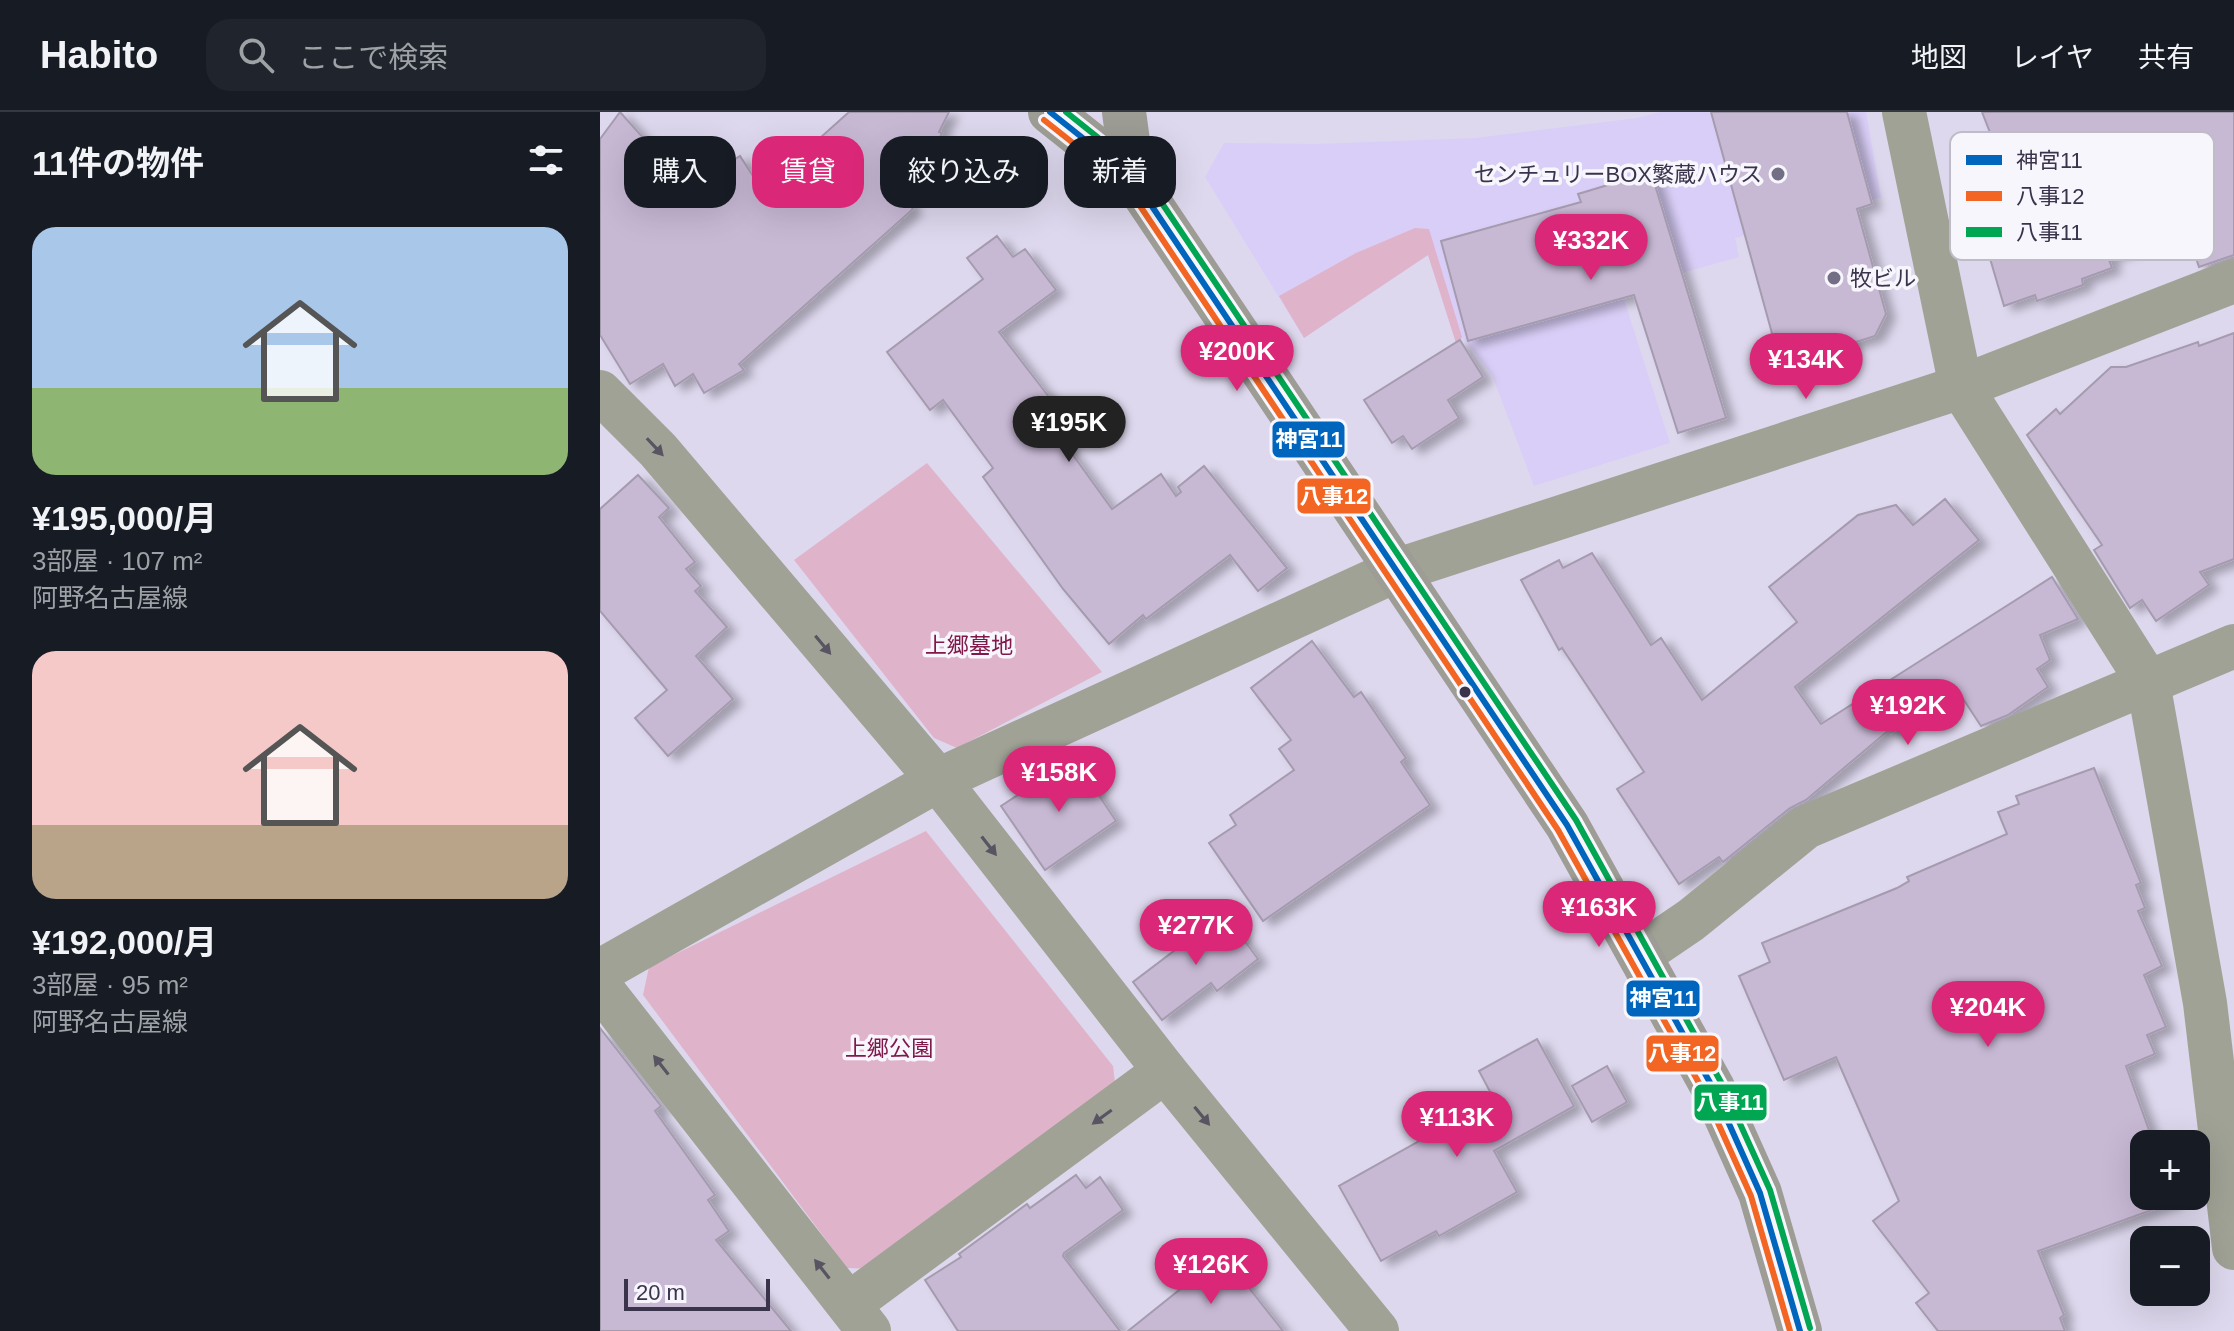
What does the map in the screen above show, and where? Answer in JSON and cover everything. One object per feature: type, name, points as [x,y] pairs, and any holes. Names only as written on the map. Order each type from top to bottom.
[{"type":"main road","points":[[1050,112],[1080,136]]},
{"type":"main road","points":[[1124,112],[1127,136]]},
{"type":"main road","points":[[1153,208],[1567,825],[1713,1088],[1760,1193],[1800,1331]]},
{"type":"street","points":[[1904,112],[1961,387],[2148,682],[2220,996],[2234,1248]]},
{"type":"street","points":[[600,971],[938,780],[1395,571],[1961,387],[2234,281]]},
{"type":"street","points":[[600,392],[658,450],[938,780],[1165,1071],[1377,1331]]},
{"type":"street","points":[[1641,954],[1691,920],[1806,827],[2234,646]]},
{"type":"street","points":[[600,987],[859,1317],[1165,1071]]},
{"type":"shaded area","points":[[1660,112],[1866,112],[1881,197],[1735,238],[1739,257],[1621,290],[1670,443],[1534,486],[1492,375],[1463,338],[1456,343],[1428,255],[1304,338],[1205,177],[1224,143],[1317,144],[1475,138],[1637,118]]},
{"type":"green space","points":[[1415,228],[1429,229],[1462,337],[1456,343],[1428,255],[1304,338],[1279,296],[1356,253]]},
{"type":"green space","name":"上郷墓地","points":[[927,463],[1102,672],[957,748],[934,738],[794,560]]},
{"type":"green space","name":"上郷公園","points":[[926,831],[1113,1066],[1116,1091],[873,1269],[847,1268],[643,995],[649,967]]},
{"type":"building","points":[[620,112],[642,136],[624,136],[624,208],[736,208],[736,159],[740,156],[752,175],[752,208],[864,208],[864,136],[822,136],[849,112],[949,112],[939,132],[942,133],[940,136],[880,136],[880,208],[913,209],[739,364],[744,370],[704,393],[693,374],[675,386],[663,364],[630,384],[600,335],[600,139]]},
{"type":"building","points":[[1711,112],[1847,112],[1872,204],[1857,209],[1886,314],[1875,336],[1781,366]]},
{"type":"building","points":[[1982,112],[2234,112],[2234,255],[2199,267],[2197,260],[2214,260],[2214,132],[1990,132]]},
{"type":"building","points":[[1651,172],[1726,418],[1678,433],[1634,295],[1468,341],[1441,241],[1581,202],[1578,194]]},
{"type":"building","points":[[997,236],[1013,257],[1025,249],[1056,290],[999,332],[1059,410],[1047,419],[1112,509],[1161,474],[1176,496],[1181,492],[1178,487],[1204,466],[1287,568],[1258,591],[1230,555],[1146,619],[1143,615],[1109,644],[1063,589],[983,477],[993,468],[943,400],[930,410],[887,352],[983,279],[967,258]]},
{"type":"building","points":[[1990,260],[2109,260],[2112,268],[2082,279],[2083,285],[2037,301],[2035,295],[2004,306]]},
{"type":"building","points":[[2234,333],[2234,559],[2200,572],[2209,585],[2156,621],[2142,600],[2130,608],[2094,550],[2102,545],[2027,435],[2056,409],[2060,414],[2111,367],[2126,367]]},
{"type":"building","points":[[1460,340],[1483,377],[1448,400],[1459,418],[1412,449],[1403,436],[1392,443],[1364,400]]},
{"type":"building","points":[[638,475],[669,508],[659,517],[695,562],[686,569],[701,586],[695,591],[727,627],[696,656],[733,699],[668,756],[635,718],[667,690],[600,611],[600,509]]},
{"type":"building","points":[[1945,499],[1979,540],[1795,687],[1821,724],[2052,577],[2078,619],[2040,635],[2050,660],[2037,669],[2048,687],[2008,715],[1981,726],[1954,685],[1891,733],[1889,730],[1806,800],[1790,808],[1723,862],[1719,857],[1679,884],[1617,789],[1644,772],[1562,648],[1559,650],[1521,580],[1559,560],[1563,568],[1592,553],[1651,645],[1661,638],[1702,700],[1797,622],[1769,587],[1858,515],[1896,505],[1913,525]]},
{"type":"building","points":[[1312,641],[1354,697],[1361,692],[1406,758],[1401,762],[1430,805],[1263,921],[1209,843],[1236,825],[1230,815],[1294,770],[1279,749],[1291,740],[1251,688]]},
{"type":"building","points":[[1074,758],[1116,821],[1045,870],[1001,806]]},
{"type":"building","points":[[2094,768],[2141,883],[2136,885],[2145,908],[2138,911],[2162,966],[2144,975],[2166,1027],[2147,1035],[2155,1054],[2126,1066],[2149,1130],[2130,1130],[2130,1210],[2152,1210],[2038,1251],[2064,1315],[2060,1318],[2065,1331],[1938,1331],[1916,1303],[1929,1293],[1873,1221],[1899,1201],[1836,1057],[1784,1080],[1739,976],[1770,962],[1762,943],[1897,888],[1909,881],[1907,877],[2007,834],[1998,812],[2019,804],[2016,796]]},
{"type":"building","points":[[1224,913],[1258,959],[1217,991],[1211,983],[1162,1020],[1133,982]]},
{"type":"building","points":[[600,1028],[661,1106],[655,1111],[715,1195],[708,1200],[729,1231],[716,1240],[791,1331],[600,1331]]},
{"type":"building","points":[[1537,1039],[1574,1106],[1494,1151],[1517,1192],[1439,1236],[1436,1231],[1381,1261],[1339,1186],[1494,1099],[1479,1071]]},
{"type":"building","points":[[1607,1066],[1627,1102],[1592,1122],[1572,1086]]},
{"type":"building","points":[[1076,1175],[1086,1188],[1100,1177],[1123,1210],[1063,1256],[1120,1331],[958,1331],[925,1280],[961,1257],[959,1254],[1027,1204],[1030,1208]]},
{"type":"building","points":[[1223,1255],[1283,1331],[1128,1331]]},
{"type":"transit line","name":"神宮11","points":[[1050,112],[1133,178],[1567,825],[1713,1088],[1760,1193],[1800,1331]]},
{"type":"transit line","name":"八事11","points":[[1066,112],[1141,172],[1576,820],[1722,1084],[1770,1190],[1810,1328]]},
{"type":"transit line","name":"八事12","points":[[1044,120],[1126,185],[1558,830],[1704,1092],[1751,1196],[1790,1331]]},
{"type":"place","name":"センチュリーBOX繁蔵ハウス","points":[[1778,174]]},
{"type":"place","name":"牧ビル","points":[[1834,278]]}]
